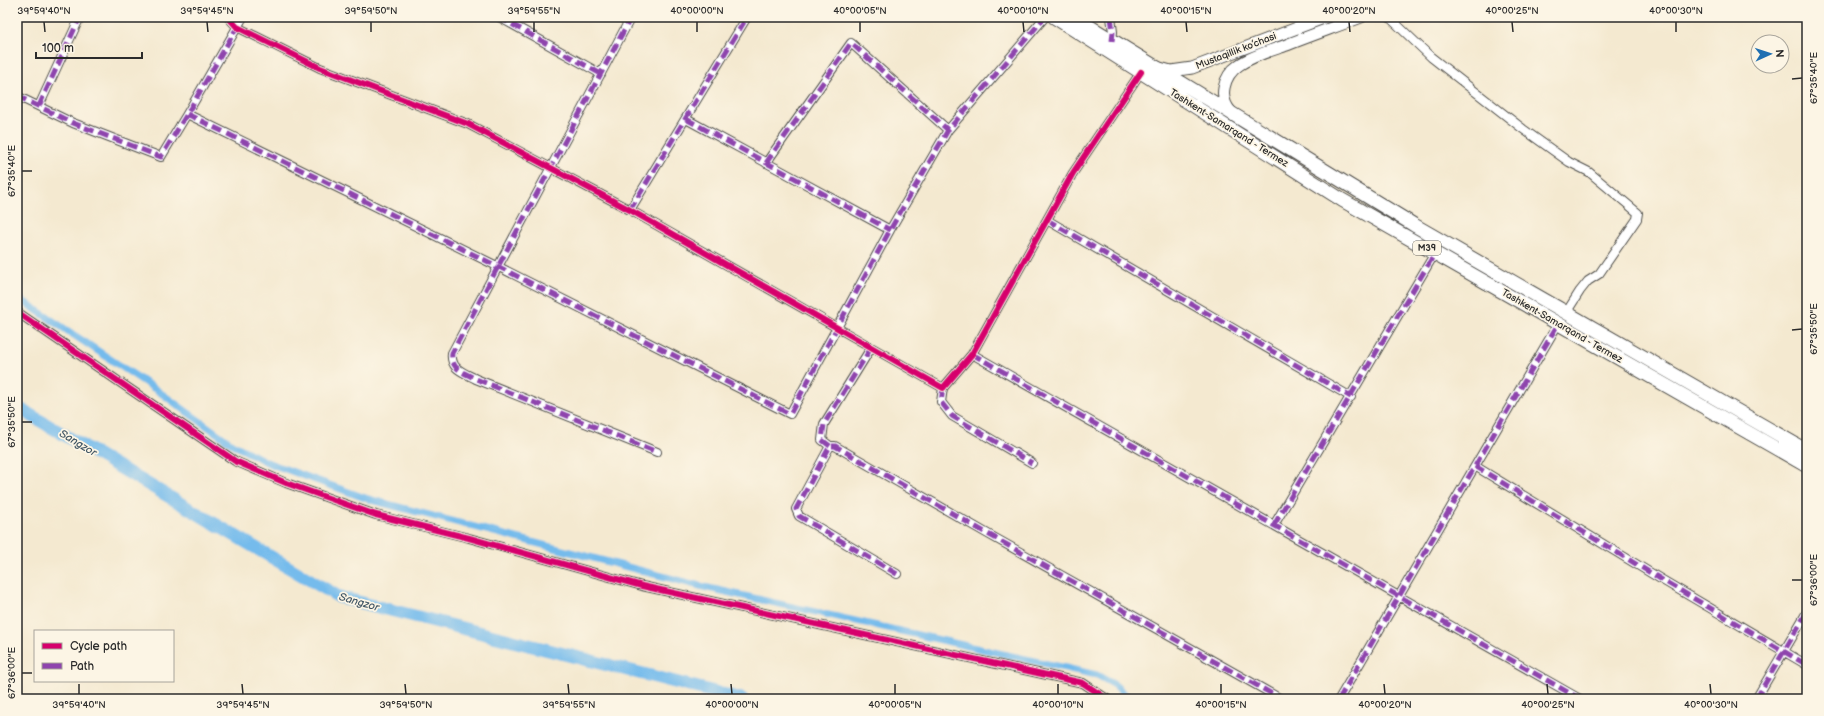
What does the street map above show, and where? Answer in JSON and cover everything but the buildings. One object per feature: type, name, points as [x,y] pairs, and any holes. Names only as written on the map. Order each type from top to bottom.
[{"type":"highway","name":"Tashkent-Samarqand - Termez","points":[[1054,17],[1236,117],[1414,226],[1717,416],[1807,466]]},
{"type":"highway","name":"Tashkent-Samarqand - Termez","points":[[1074,17],[1112,41],[1143,67],[1342,200],[1435,253],[1723,403],[1807,451]]},
{"type":"highway","name":"M39","points":[[1406,236],[1411,235],[1414,226]]},
{"type":"highway","points":[[1717,416],[1718,406],[1723,403]]},
{"type":"main road","name":"Mustaqillik ko’chasi","points":[[1143,67],[1185,70],[1326,17]]},
{"type":"main road","name":"Mustaqillik ko’chasi","points":[[1236,117],[1225,105],[1223,96],[1226,80],[1238,65],[1255,56],[1361,17]]},
{"type":"street","points":[[39,106],[80,17]]},
{"type":"street","points":[[228,17],[237,27],[320,68],[468,124],[552,167],[943,388]]},
{"type":"street","points":[[17,96],[73,123],[161,157],[242,17]]},
{"type":"street","points":[[499,17],[601,74]]},
{"type":"street","points":[[631,17],[452,353],[451,360],[455,368],[476,379],[657,452]]},
{"type":"street","points":[[630,210],[747,17]]},
{"type":"street","points":[[187,114],[499,267],[790,414],[890,230],[948,130],[1045,17]]},
{"type":"street","points":[[1111,17],[1113,32],[1112,41]]},
{"type":"street","points":[[1339,699],[1562,318],[1588,281],[1599,274],[1637,219],[1638,213],[1634,208],[1589,172],[1569,162],[1488,102],[1431,56],[1389,17]]},
{"type":"street","points":[[766,163],[851,43],[948,130]]},
{"type":"street","points":[[1032,463],[952,416],[942,402],[943,388],[972,354],[1073,173],[1143,67]]},
{"type":"street","points":[[686,119],[890,230]]},
{"type":"street","points":[[1047,220],[1351,397]]},
{"type":"street","points":[[1274,525],[1435,253]]},
{"type":"street","points":[[17,312],[235,461],[286,483],[376,515],[469,538],[642,586],[1083,683],[1107,699]]},
{"type":"street","points":[[871,348],[824,424],[822,440],[830,446],[835,446],[1281,699]]},
{"type":"street","points":[[972,354],[1580,699]]},
{"type":"street","points":[[830,446],[796,509],[798,516],[897,574]]},
{"type":"street","points":[[1475,466],[1659,578],[1807,664]]},
{"type":"street","points":[[1756,699],[1807,612]]},
{"type":"waterway","points":[[17,297],[158,391],[232,444],[269,463],[368,499],[704,587],[1097,675],[1115,685],[1130,699]]},
{"type":"waterway","name":"Sangzor","points":[[17,407],[339,597],[742,699]]},
{"type":"marked path","points":[[39,106],[80,17]]},
{"type":"marked path","points":[[17,96],[73,123],[161,157],[243,17]]},
{"type":"marked path","points":[[499,17],[601,74]]},
{"type":"marked path","points":[[631,17],[452,353],[452,358],[453,363],[458,369],[476,379],[657,452]]},
{"type":"marked path","points":[[630,210],[747,17]]},
{"type":"marked path","points":[[187,114],[499,267],[790,414],[890,230],[948,130],[1045,17]]},
{"type":"marked path","points":[[1111,17],[1113,32],[1112,41]]},
{"type":"marked path","points":[[766,163],[851,43],[948,130]]},
{"type":"marked path","points":[[686,119],[890,230]]},
{"type":"marked path","points":[[1047,220],[1351,397]]},
{"type":"marked path","points":[[1274,525],[1435,253]]},
{"type":"marked path","points":[[1339,699],[1558,324]]},
{"type":"marked path","points":[[830,446],[822,440],[824,424],[871,348]]},
{"type":"marked path","points":[[972,354],[1580,699]]},
{"type":"marked path","points":[[943,388],[941,402],[952,416],[1032,463]]},
{"type":"marked path","points":[[897,574],[799,516],[796,509],[830,446],[835,446],[1281,699]]},
{"type":"marked path","points":[[1475,466],[1659,578],[1807,665]]},
{"type":"marked path","points":[[1756,699],[1807,612]]},
{"type":"cycle path","points":[[228,17],[237,27],[320,68],[468,124],[630,210],[943,388],[972,354],[1073,173],[1141,72]]},
{"type":"cycle path","points":[[17,312],[235,461],[286,483],[376,515],[469,538],[642,586],[1083,683],[1107,699]]}]
